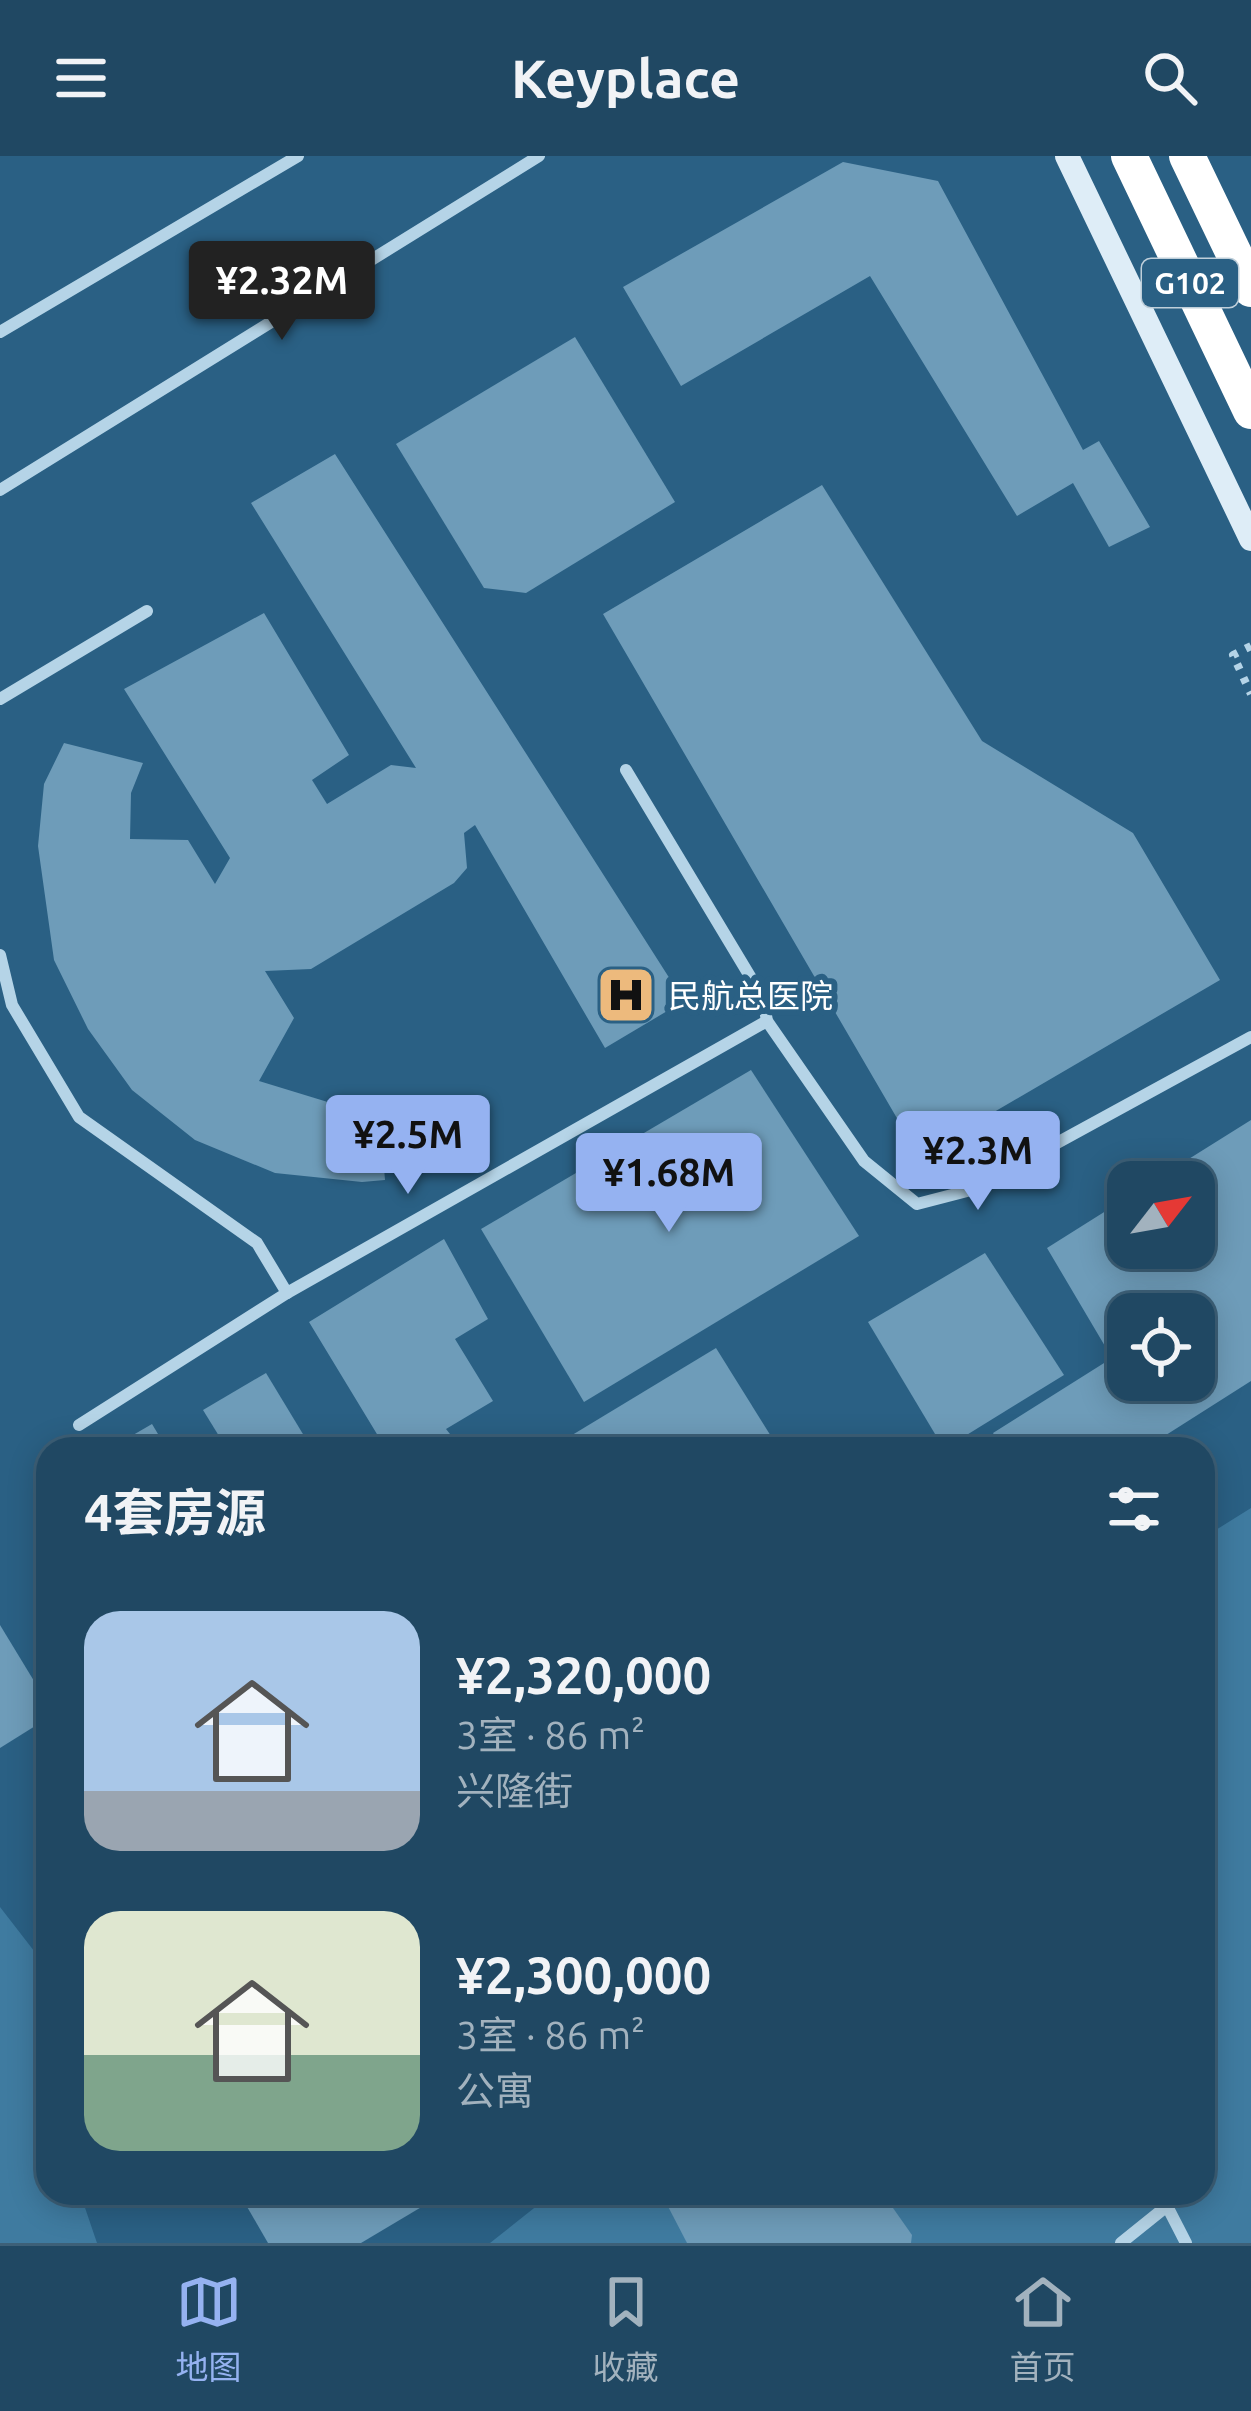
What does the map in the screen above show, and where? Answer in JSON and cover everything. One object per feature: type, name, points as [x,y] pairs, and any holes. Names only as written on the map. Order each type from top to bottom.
[{"type":"highway","name":"G102","points":[[1129,156],[1251,411]]},
{"type":"highway","name":"G102","points":[[1187,156],[1251,289]]},
{"type":"street","points":[[0,332],[298,156]]},
{"type":"street","points":[[0,490],[539,156]]},
{"type":"street","points":[[1067,156],[1249,529]]},
{"type":"street","points":[[0,699],[147,611]]},
{"type":"street","points":[[626,770],[763,998],[767,1021],[864,1161],[917,1204],[971,1190],[1251,1036]]},
{"type":"street","points":[[0,955],[12,1005],[79,1117],[257,1243],[287,1293]]},
{"type":"street","points":[[79,1425],[287,1293],[767,1021]]},
{"type":"street","points":[[1121,2243],[1167,2206],[1186,2243]]},
{"type":"path","points":[[1251,646],[1233,655],[1251,694]]},
{"type":"shaded area","points":[[1251,1508],[1251,2243],[490,2243],[538,2205],[1215,2205],[1215,1530]]},
{"type":"shaded area","points":[[0,1907],[36,1954],[36,2205],[84,2205],[97,2243],[0,2243]]},
{"type":"building","points":[[843,162],[938,181],[1083,450],[1099,441],[1150,527],[1109,547],[1073,483],[1017,516],[870,276],[681,386],[623,287]]},
{"type":"building","points":[[575,337],[675,502],[526,593],[484,588],[396,444]]},
{"type":"building","points":[[335,454],[684,1001],[605,1048],[475,825],[464,833],[467,868],[454,883],[311,969],[265,971],[294,1018],[259,1081],[380,1118],[385,1180],[362,1182],[275,1173],[195,1140],[132,1090],[88,1029],[54,960],[38,846],[44,784],[64,743],[143,763],[131,793],[130,839],[188,840],[215,884],[230,858],[124,689],[264,613],[349,755],[312,780],[327,804],[391,765],[416,768],[251,503]]},
{"type":"building","points":[[822,485],[982,741],[1133,833],[1220,980],[919,1156],[603,614]]},
{"type":"building","points":[[751,1070],[859,1236],[584,1402],[481,1229]]},
{"type":"building","points":[[1251,1120],[1251,1381],[1163,1437],[996,1437],[993,1433],[1107,1361],[1107,1401],[1215,1401],[1215,1293],[1107,1293],[1107,1350],[1047,1248],[1107,1210],[1107,1269],[1215,1269],[1215,1161],[1186,1161]]},
{"type":"building","points":[[444,1239],[488,1319],[455,1339],[493,1401],[446,1429],[452,1437],[379,1437],[309,1322]]},
{"type":"building","points":[[985,1253],[1064,1375],[963,1437],[937,1437],[868,1322]]},
{"type":"building","points":[[716,1348],[772,1437],[569,1437]]},
{"type":"building","points":[[266,1373],[305,1437],[220,1437],[203,1410]]},
{"type":"building","points":[[152,1424],[160,1437],[130,1437]]},
{"type":"building","points":[[0,1625],[36,1684],[36,1726],[0,1748]]},
{"type":"building","points":[[246,2205],[425,2205],[361,2243],[268,2243]]},
{"type":"building","points":[[667,2205],[888,2205],[912,2235],[911,2243],[687,2243]]},
{"type":"place","name":"民航总医院","points":[[626,995]]}]
